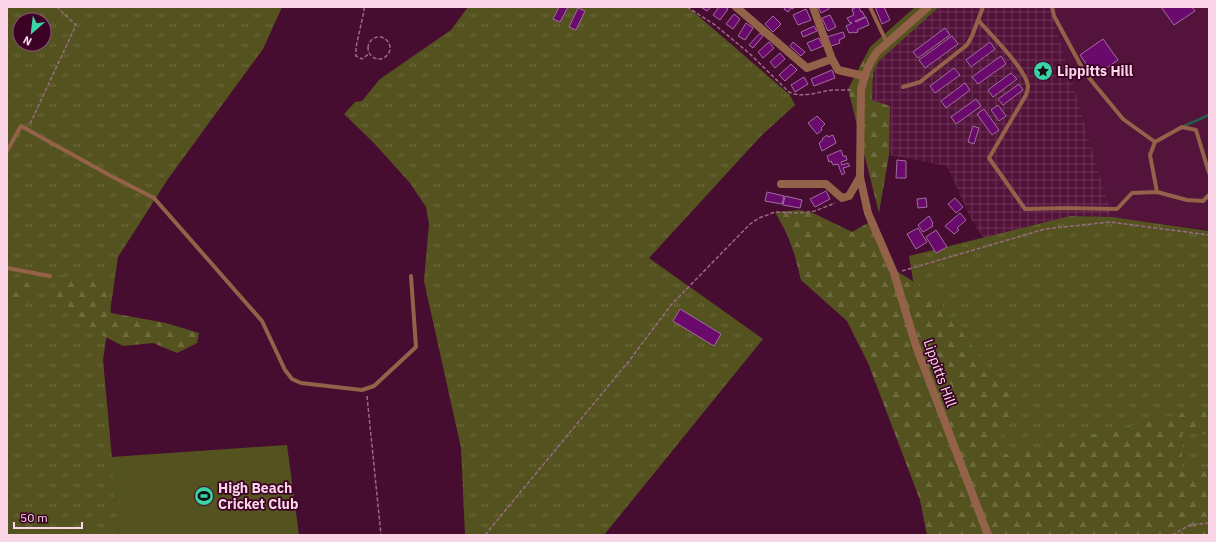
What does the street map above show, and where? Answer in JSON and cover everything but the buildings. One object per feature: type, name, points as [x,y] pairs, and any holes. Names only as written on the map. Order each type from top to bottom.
[{"type":"street","points":[[736,7],[807,68],[832,59]]},
{"type":"street","points":[[813,7],[832,59],[838,70],[864,76]]},
{"type":"street","name":"Lippitts Hill","points":[[925,9],[878,51],[872,58],[864,76],[861,89],[860,177],[868,213],[894,273],[916,346],[988,535]]},
{"type":"street","points":[[781,184],[826,184],[842,198],[849,196],[860,177]]},
{"type":"lane","points":[[870,7],[887,43]]},
{"type":"lane","points":[[903,87],[920,82],[963,48],[972,36],[983,7]]},
{"type":"lane","points":[[1052,7],[1054,16],[1085,73],[1123,119],[1155,142]]},
{"type":"lane","points":[[978,20],[1015,63],[1024,75],[1028,85],[1026,95],[989,158],[1025,209],[1117,209],[1132,193],[1157,192],[1195,201],[1203,201],[1209,195]]},
{"type":"lane","points":[[7,151],[21,126],[154,198],[262,321],[285,370],[292,379],[301,383],[362,390],[367,389],[374,386],[416,347],[411,276]]},
{"type":"lane","points":[[1157,192],[1150,155],[1155,142],[1182,127],[1196,130],[1209,173]]},
{"type":"lane","points":[[7,268],[50,276]]},
{"type":"path","points":[[27,129],[76,25],[57,7]]},
{"type":"path","points":[[364,7],[356,47],[356,56],[362,58],[370,53]]},
{"type":"path","points":[[688,7],[749,53],[789,92],[795,95],[833,90],[861,89]]},
{"type":"path","points":[[375,38],[382,38],[388,42],[390,49],[387,56],[384,58],[377,59],[370,53],[369,46],[375,38]]},
{"type":"path","points":[[485,535],[628,361],[671,305],[750,224],[759,218],[775,212],[799,213],[815,211],[835,203],[842,198]]},
{"type":"path","points":[[894,273],[1045,228],[1110,222],[1209,235]]},
{"type":"path","points":[[367,389],[381,535]]},
{"type":"path","points":[[1172,535],[1190,525],[1209,523]]},
{"type":"shaded area","points":[[939,7],[1050,7],[1112,217],[1070,216],[984,239],[971,219],[947,166],[889,155],[890,106],[872,100],[873,73],[879,61]]},
{"type":"shaded area","points":[[1050,7],[1209,7],[1209,230],[1112,217]]},
{"type":"green space","points":[[7,7],[282,7],[263,49],[168,179],[118,257],[103,360],[119,535],[7,535]]},
{"type":"green space","points":[[468,7],[688,7],[790,95],[795,105],[761,136],[649,258],[763,339],[604,535],[465,535],[461,448],[424,281],[429,224],[426,207],[410,183],[373,142],[344,114],[355,102],[362,101],[380,79],[451,30]]},
{"type":"green space","points":[[915,7],[939,7],[879,61],[873,73],[872,100],[890,106],[889,155],[879,213],[848,89],[870,47]]},
{"type":"green space","points":[[800,210],[811,212],[852,232],[873,220],[884,240],[885,264],[938,299],[984,363],[1013,391],[1009,421],[1000,438],[999,455],[1074,439],[1186,412],[1209,411],[1209,434],[1182,434],[1182,468],[1209,471],[1209,535],[927,535],[920,500],[868,363],[847,321],[801,280],[795,256],[787,234],[775,212]]},
{"type":"green space","points":[[1070,216],[1112,217],[1209,231],[1209,426],[964,469],[923,341],[909,256]]},
{"type":"green space","points":[[59,276],[106,283],[111,313],[166,323],[199,333],[197,343],[177,353],[153,343],[123,346],[94,331],[50,301]]},
{"type":"green space","points":[[7,278],[33,284],[30,303],[7,298]]},
{"type":"green space","points":[[1182,433],[1209,434],[1209,471],[1182,469]]},
{"type":"green space","name":"High Beach Cricket Club","points":[[287,445],[299,535],[119,535],[111,457]]},
{"type":"waterway","points":[[1184,126],[1209,115]]},
{"type":"place","name":"Lippitts Hill","points":[[1043,71]]},
{"type":"place","name":"High Beach Cricket Club","points":[[204,496]]}]
